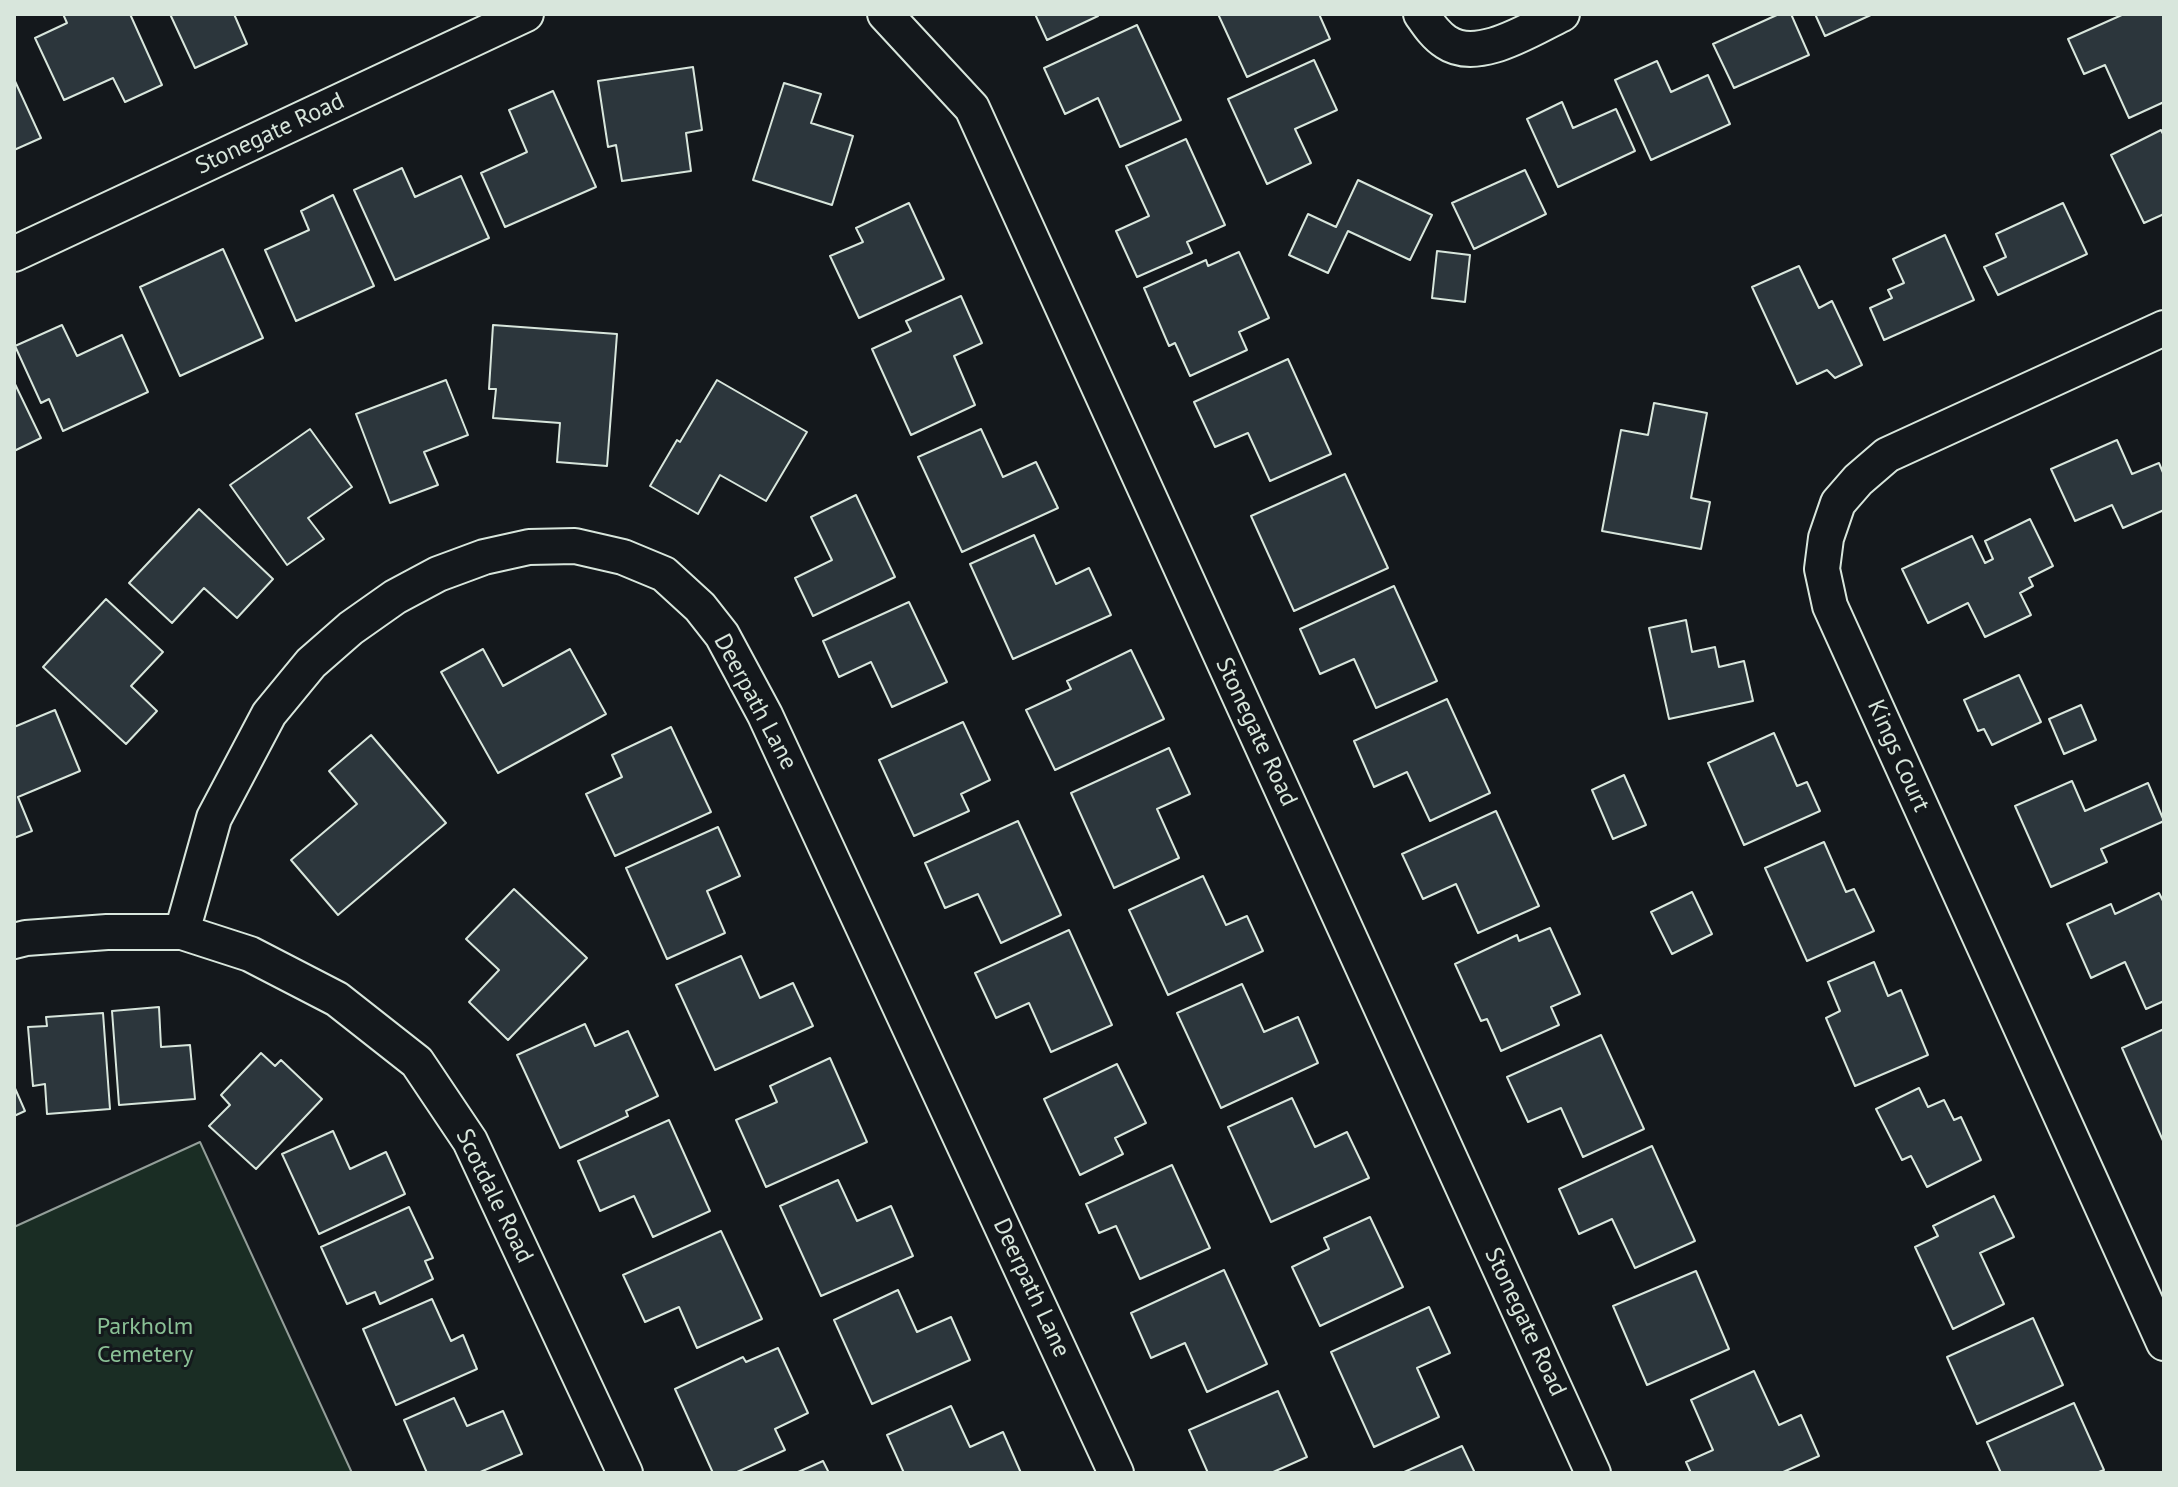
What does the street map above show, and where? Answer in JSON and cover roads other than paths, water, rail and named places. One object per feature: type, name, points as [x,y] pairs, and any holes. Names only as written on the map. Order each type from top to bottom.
[{"type":"street","name":"Stonegate Road","points":[[14,254],[526,14]]},
{"type":"street","name":"Stonegate Road","points":[[885,14],[972,108],[1593,1473]]},
{"type":"street","points":[[1421,14],[1433,32],[1449,44],[1469,49],[1494,46],[1562,14]]},
{"type":"street","name":"Kings Court","points":[[2164,328],[1887,455],[1858,480],[1838,503],[1826,538],[1822,569],[1830,606],[2164,1343]]},
{"type":"street","name":"Deerpath Lane","points":[[182,932],[214,818],[269,714],[311,663],[351,628],[395,597],[438,574],[484,557],[529,547],[575,546],[623,557],[664,574],[700,607],[722,635],[765,715],[1116,1473]]},
{"type":"street","name":"Scotdale Road","points":[[14,941],[107,932],[182,932],[250,954],[337,999],[417,1062],[470,1141],[625,1473]]},
{"type":"park label","name":"Parkholm Cemetery","points":[[145,1341]]}]
